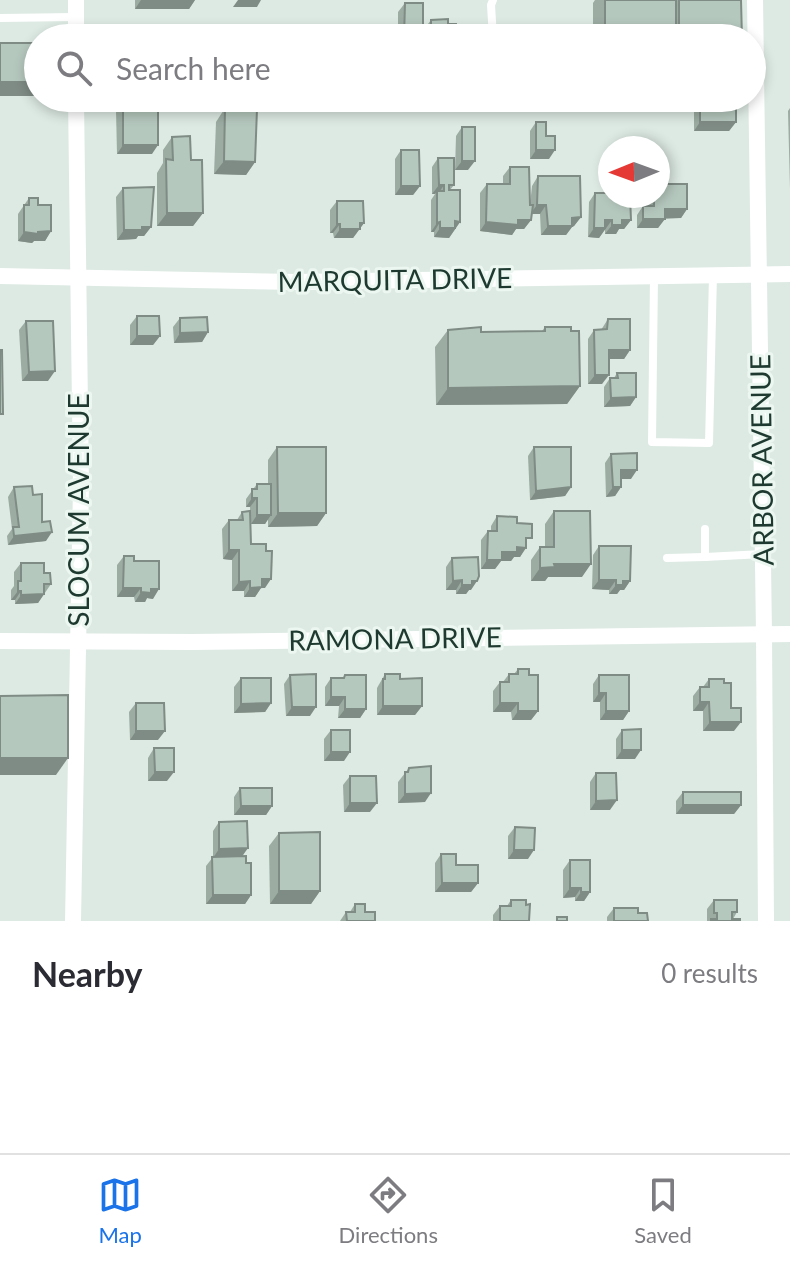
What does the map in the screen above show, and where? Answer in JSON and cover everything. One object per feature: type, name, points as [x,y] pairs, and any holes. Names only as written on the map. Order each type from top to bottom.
[{"type":"street","name":"ARBOR AVENUE","points":[[755,0],[755,24]]},
{"type":"street","name":"SLOCUM AVENUE","points":[[74,921],[81,486],[76,112]]},
{"type":"street","name":"ARBOR AVENUE","points":[[755,112],[766,921]]},
{"type":"street","name":"MARQUITA DRIVE","points":[[0,276],[296,282],[790,274]]},
{"type":"street","name":"RAMONA DRIVE","points":[[0,641],[192,642],[790,634]]},
{"type":"lane","points":[[492,24],[493,0]]},
{"type":"lane","points":[[0,18],[76,8]]},
{"type":"lane","points":[[654,276],[652,442],[709,443],[713,275]]},
{"type":"lane","points":[[705,529],[705,557]]},
{"type":"lane","points":[[667,558],[763,554]]},
{"type":"building","points":[[605,0],[676,0],[676,24],[605,24]]},
{"type":"building","points":[[679,0],[741,0],[742,24],[679,24]]},
{"type":"building","points":[[405,3],[423,3],[423,24],[404,24]]},
{"type":"building","points":[[448,19],[448,24],[431,24],[431,20]]},
{"type":"building","points":[[0,43],[24,43],[24,82],[0,82]]},
{"type":"building","points":[[123,112],[158,112],[158,145],[123,145]]},
{"type":"building","points":[[225,112],[257,112],[255,162],[224,161]]},
{"type":"building","points":[[700,112],[736,112],[736,122],[700,122]]},
{"type":"building","points":[[536,122],[546,122],[546,136],[555,136],[555,150],[536,150]]},
{"type":"building","points":[[462,127],[475,127],[475,161],[462,161]]},
{"type":"building","points":[[190,136],[191,160],[202,160],[203,213],[167,213],[166,159],[173,160],[172,137]]},
{"type":"building","points":[[401,150],[419,150],[420,186],[401,186]]},
{"type":"building","points":[[438,158],[454,158],[454,185],[449,185],[449,190],[460,190],[460,222],[455,221],[455,228],[440,228],[440,222],[437,223],[437,191],[444,191],[444,185],[439,185]]},
{"type":"building","points":[[510,167],[529,167],[530,205],[533,205],[531,220],[518,220],[518,225],[486,222],[487,184],[510,184]]},
{"type":"building","points":[[538,176],[580,176],[581,217],[572,218],[572,226],[548,226],[546,205],[537,205]]},
{"type":"building","points":[[670,184],[687,184],[687,209],[665,209],[665,219],[643,219],[643,208],[670,208]]},
{"type":"building","points":[[154,187],[151,227],[124,230],[123,188]]},
{"type":"building","points":[[595,193],[598,193],[598,208],[630,208],[631,220],[622,220],[622,225],[612,225],[612,220],[605,220],[605,228],[594,228]]},
{"type":"building","points":[[29,198],[38,198],[38,205],[51,205],[51,231],[38,234],[24,232],[24,205],[29,205]]},
{"type":"building","points":[[337,201],[363,201],[364,223],[360,223],[360,229],[340,229],[340,224],[337,224]]},
{"type":"building","points":[[137,316],[159,316],[160,336],[137,336]]},
{"type":"building","points":[[207,317],[208,332],[180,333],[180,318]]},
{"type":"building","points":[[608,319],[630,319],[630,350],[609,350],[609,375],[595,375],[594,330],[607,329]]},
{"type":"building","points":[[26,321],[53,321],[55,371],[29,372]]},
{"type":"building","points":[[481,327],[481,332],[545,331],[545,327],[571,327],[571,331],[579,331],[580,386],[448,388],[448,330]]},
{"type":"building","points":[[2,350],[3,414],[0,414]]},
{"type":"building","points":[[617,373],[636,373],[636,397],[611,398],[610,378],[618,378]]},
{"type":"building","points":[[277,447],[326,447],[326,513],[278,513]]},
{"type":"building","points":[[534,447],[571,447],[571,487],[536,491]]},
{"type":"building","points":[[637,453],[637,470],[621,470],[621,487],[613,487],[611,454]]},
{"type":"building","points":[[257,484],[271,484],[271,515],[257,515],[257,498],[252,498],[252,489],[257,489]]},
{"type":"building","points":[[32,486],[33,495],[42,494],[42,522],[50,521],[52,532],[14,536],[13,527],[19,527],[14,487]]},
{"type":"building","points":[[250,511],[251,544],[266,544],[266,551],[272,551],[271,579],[262,579],[262,587],[250,588],[250,581],[239,582],[239,550],[229,550],[229,520],[243,520],[242,512]]},
{"type":"building","points":[[554,511],[590,511],[591,564],[554,564],[555,567],[540,568],[540,547],[554,547]]},
{"type":"building","points":[[497,516],[517,517],[517,523],[532,524],[532,538],[526,538],[526,548],[517,547],[517,552],[502,552],[502,560],[487,560],[488,531],[497,531]]},
{"type":"building","points":[[599,546],[631,546],[630,581],[616,585],[616,580],[599,580]]},
{"type":"building","points":[[124,556],[134,556],[134,561],[159,561],[159,589],[151,589],[151,593],[141,592],[141,588],[123,588]]},
{"type":"building","points":[[478,557],[477,581],[472,581],[472,585],[462,585],[462,580],[453,581],[452,558]]},
{"type":"building","points":[[21,563],[44,563],[44,573],[50,573],[51,584],[44,584],[44,594],[21,595],[18,591]]},
{"type":"building","points":[[518,669],[529,669],[529,675],[538,675],[538,711],[518,711],[518,703],[500,703],[500,682],[509,682],[509,674],[518,674]]},
{"type":"building","points":[[316,674],[316,707],[292,707],[290,675]]},
{"type":"building","points":[[385,674],[400,674],[400,679],[422,678],[422,706],[383,706]]},
{"type":"building","points":[[345,675],[366,675],[366,709],[345,709],[345,697],[331,697],[331,678],[344,678]]},
{"type":"building","points":[[599,675],[629,675],[629,711],[606,711],[606,693],[599,693]]},
{"type":"building","points":[[241,678],[271,678],[271,703],[241,704]]},
{"type":"building","points":[[709,679],[724,679],[724,683],[731,683],[731,708],[741,708],[741,722],[710,722],[709,702],[700,702],[700,687],[709,687]]},
{"type":"building","points":[[68,695],[68,758],[0,758],[0,696]]},
{"type":"building","points":[[136,703],[164,703],[165,731],[136,731]]},
{"type":"building","points":[[641,729],[641,750],[622,750],[622,730]]},
{"type":"building","points":[[331,730],[350,730],[350,752],[331,752]]},
{"type":"building","points":[[154,748],[174,748],[174,772],[155,772]]},
{"type":"building","points":[[431,766],[431,793],[405,794],[405,772],[409,768]]},
{"type":"building","points":[[596,773],[616,773],[617,800],[596,801]]},
{"type":"building","points":[[350,776],[376,776],[377,803],[350,803]]},
{"type":"building","points":[[240,788],[272,788],[272,806],[241,806]]},
{"type":"building","points":[[683,792],[741,792],[741,805],[683,805]]},
{"type":"building","points":[[247,821],[248,848],[219,849],[219,822]]},
{"type":"building","points":[[515,827],[535,828],[534,850],[514,850]]},
{"type":"building","points":[[320,832],[320,891],[279,891],[279,833]]},
{"type":"building","points":[[441,854],[456,854],[456,865],[478,865],[478,883],[442,883]]},
{"type":"building","points":[[246,856],[246,863],[251,863],[251,895],[213,895],[212,857]]},
{"type":"building","points":[[570,860],[590,860],[590,892],[570,888]]},
{"type":"building","points":[[511,900],[526,900],[526,905],[530,904],[529,921],[500,921],[500,906],[511,906]]},
{"type":"building","points":[[714,900],[737,900],[737,912],[732,912],[732,919],[740,921],[711,921],[717,919]]},
{"type":"building","points":[[355,904],[365,904],[365,912],[375,912],[375,921],[347,921],[346,912],[355,912]]},
{"type":"building","points":[[614,908],[638,908],[638,913],[647,913],[648,921],[614,921]]}]
